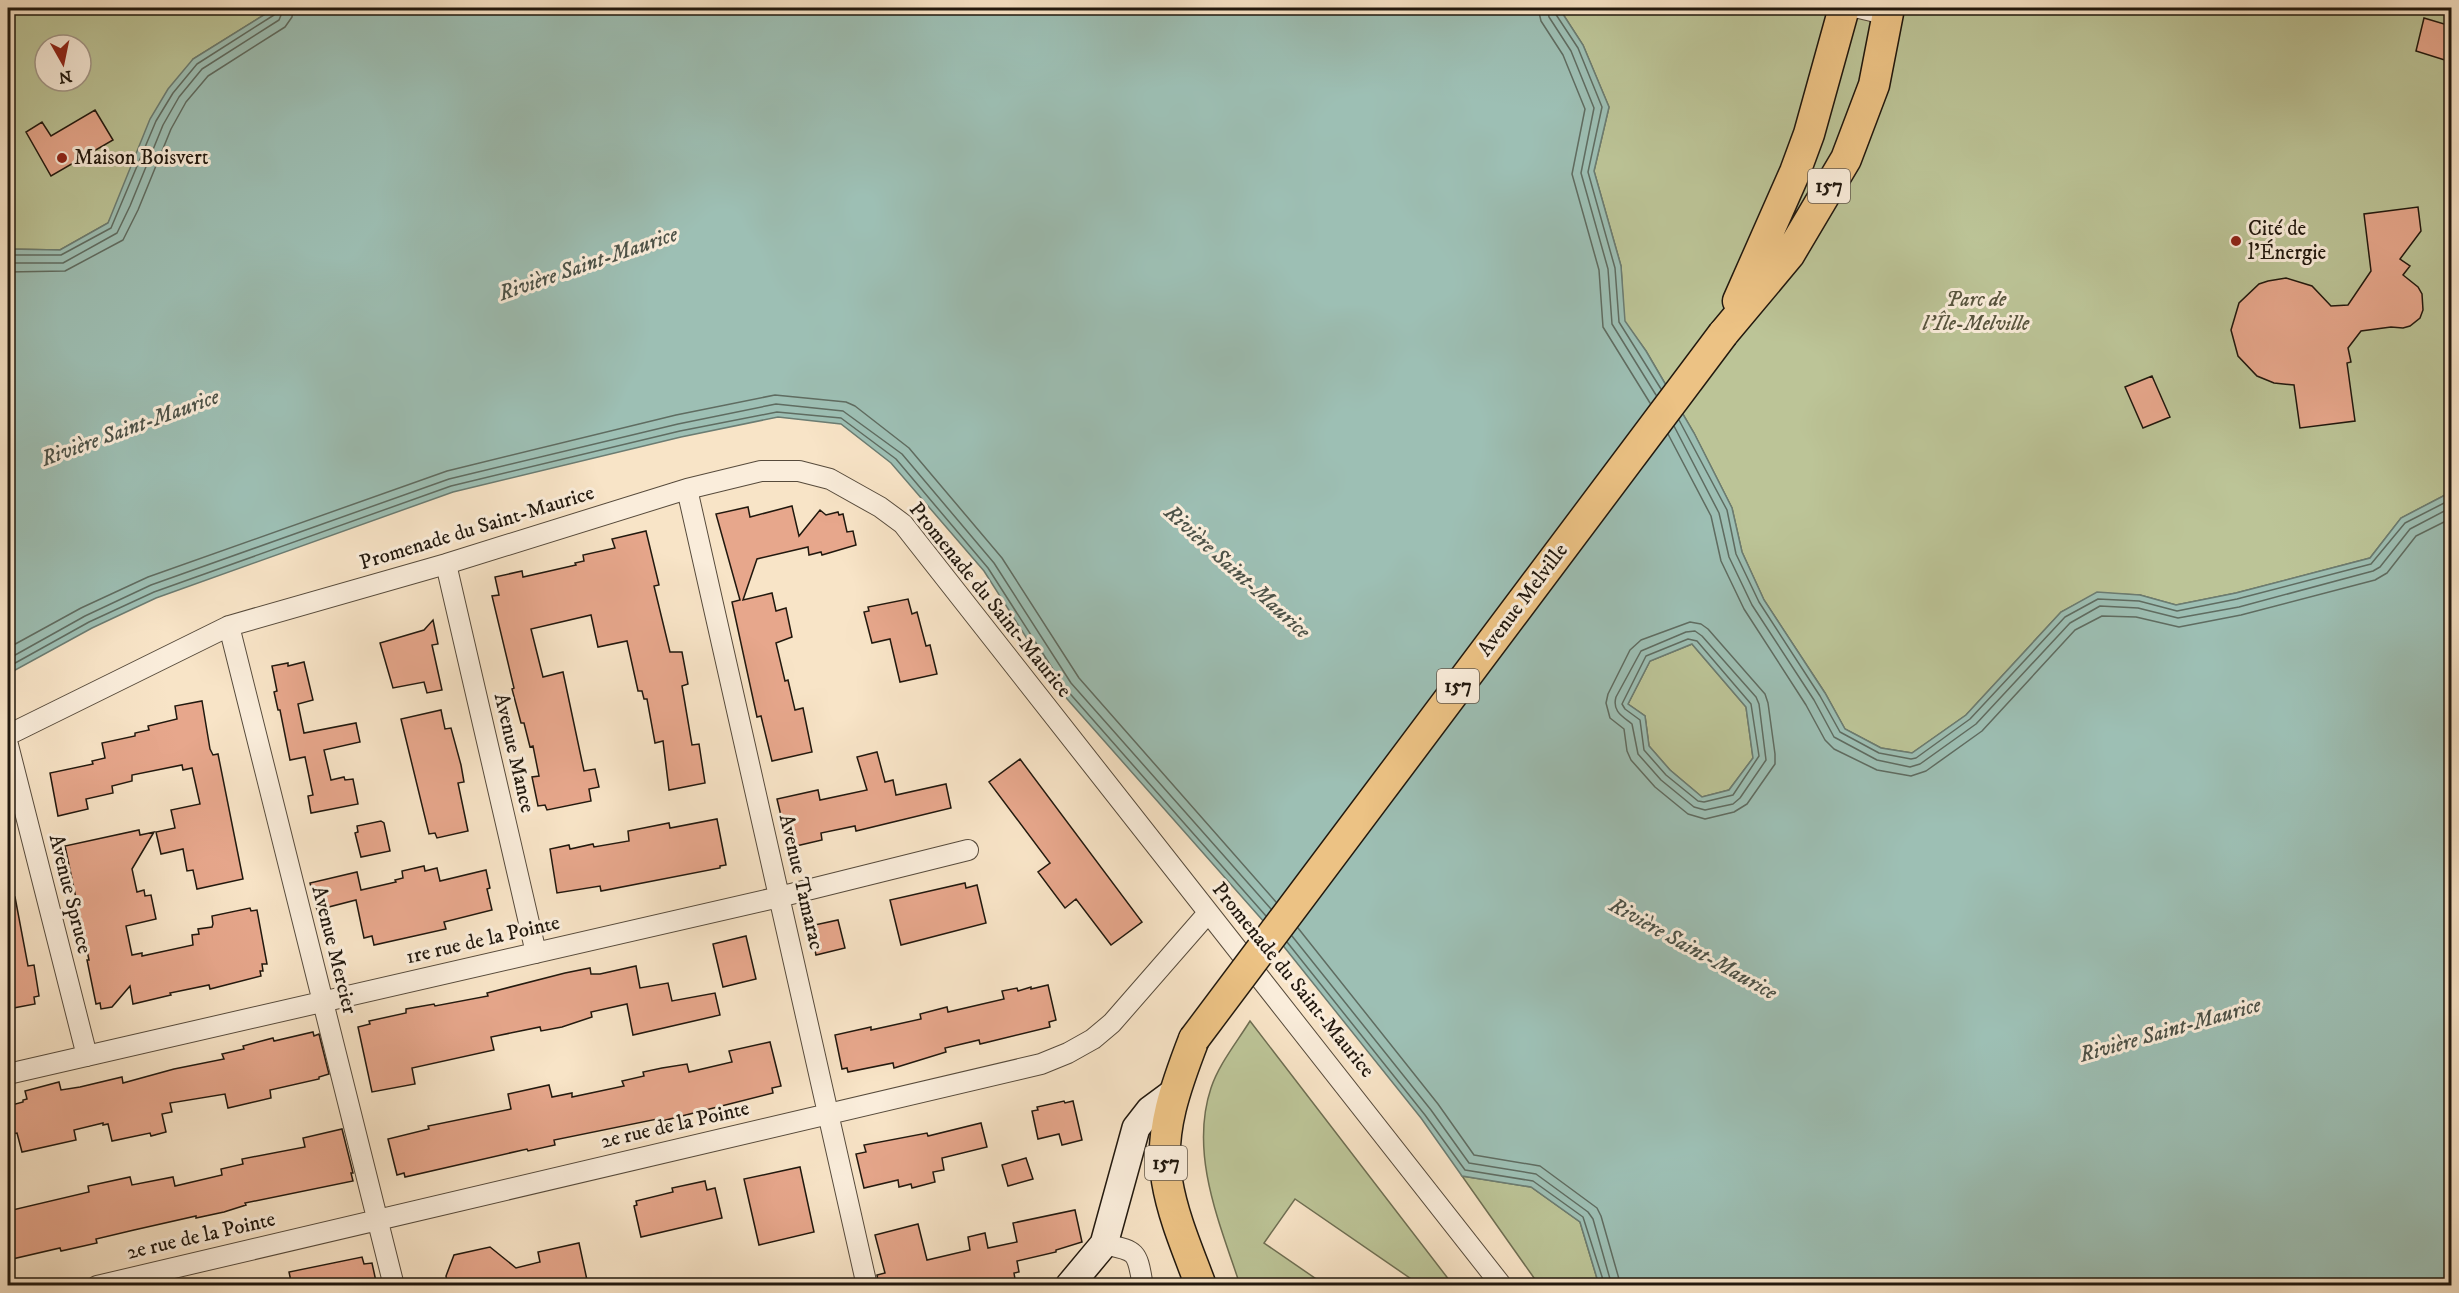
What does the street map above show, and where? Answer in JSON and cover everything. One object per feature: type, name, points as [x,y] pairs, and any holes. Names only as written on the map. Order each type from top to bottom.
[{"type":"main road","name":"Avenue Melville","points":[[1723,334],[1795,172],[1809,134],[1844,8]]},
{"type":"main road","name":"Avenue Melville","points":[[1173,1093],[1194,1039],[1723,334],[1789,255],[1846,159],[1874,86],[1889,11]]},
{"type":"main road","name":"157","points":[[1173,1093],[1166,1149],[1166,1180],[1176,1218],[1201,1286]]},
{"type":"street","name":"Avenue Melville","points":[[1859,8],[1889,11]]},
{"type":"street","name":"Promenade du Saint-Maurice","points":[[8,735],[229,626],[446,564],[687,489],[760,471],[799,471],[830,479],[880,507],[903,524],[1502,1286]]},
{"type":"street","name":"Avenue Tamarac","points":[[687,489],[867,1286]]},
{"type":"street","name":"Avenue Mance","points":[[446,564],[536,952]]},
{"type":"street","name":"Avenue Mercier","points":[[229,626],[393,1286]]},
{"type":"street","name":"Avenue Spruce","points":[[8,744],[87,1056]]},
{"type":"street","name":"1re rue de la Pointe","points":[[8,1074],[779,897],[968,850]]},
{"type":"street","name":"2e rue de la Pointe","points":[[97,1286],[1041,1064],[1093,1039],[1112,1023],[1208,913]]},
{"type":"street","points":[[1069,1286],[1104,1244],[1136,1128],[1150,1110],[1173,1093]]},
{"type":"street","points":[[1104,1244],[1130,1250],[1139,1260],[1142,1281],[1139,1286]]},
{"type":"green space","points":[[8,8],[275,8],[193,59],[108,223],[60,250],[8,249]]},
{"type":"green space","name":"Parc de l'Île-Melville","points":[[1559,8],[2451,8],[2451,492],[2401,518],[2370,558],[2236,593],[2176,605],[2140,595],[2097,593],[2061,612],[1966,715],[1912,753],[1881,748],[1845,729],[1825,693],[1764,600],[1742,552],[1732,508],[1694,433],[1646,351],[1624,321],[1621,266],[1594,171],[1609,107],[1583,45]]},
{"type":"green space","points":[[1692,644],[1746,707],[1753,758],[1729,790],[1702,797],[1670,770],[1649,746],[1645,716],[1628,704],[1650,661]]},
{"type":"green space","points":[[1250,1021],[1453,1285],[1420,1285],[1295,1199],[1264,1243],[1325,1285],[1240,1285],[1216,1213],[1205,1163],[1203,1138],[1205,1113],[1214,1079]]},
{"type":"green space","points":[[1462,1176],[1531,1187],[1580,1222],[1599,1285],[1539,1285]]},
{"type":"water","name":"Rivière Saint-Maurice","points":[[275,8],[1559,8],[1583,45],[1609,107],[1594,171],[1621,266],[1625,321],[1646,351],[1694,433],[1732,508],[1742,552],[1764,600],[1825,693],[1845,729],[1881,748],[1912,753],[1966,715],[2061,612],[2097,592],[2140,595],[2176,605],[2236,593],[2370,558],[2401,518],[2451,492],[2451,1285],[1599,1285],[1580,1222],[1531,1187],[1462,1176],[1421,1118],[1265,923],[1061,692],[984,571],[891,463],[841,424],[778,417],[681,437],[453,492],[156,598],[92,628],[8,674],[8,249],[60,250],[108,223],[150,119],[168,89],[193,59]],"holes":[[[1692,644],[1746,707],[1753,758],[1729,790],[1702,797],[1670,770],[1649,746],[1645,716],[1628,704],[1650,661]]]},
{"type":"building","points":[[2424,18],[2451,26],[2451,62],[2416,51]]},
{"type":"building","name":"Maison Boisvert","points":[[95,110],[113,140],[51,176],[26,132],[42,122],[51,136]]},
{"type":"building","points":[[2418,207],[2421,231],[2400,259],[2410,266],[2403,275],[2418,287],[2422,294],[2423,310],[2420,318],[2410,326],[2403,328],[2391,327],[2361,331],[2348,348],[2351,362],[2347,363],[2355,421],[2300,428],[2294,385],[2274,383],[2257,376],[2238,356],[2231,330],[2239,303],[2259,284],[2286,278],[2312,286],[2331,306],[2348,305],[2371,271],[2364,214]]},
{"type":"building","points":[[2152,376],[2170,417],[2143,428],[2125,387]]},
{"type":"building","points":[[792,506],[799,536],[820,510],[826,515],[838,512],[839,515],[843,514],[847,532],[853,531],[856,545],[822,555],[821,552],[809,555],[808,547],[757,559],[743,600],[772,593],[776,611],[786,608],[792,637],[776,643],[795,710],[803,708],[812,752],[772,761],[761,716],[757,717],[732,602],[740,600],[716,514],[748,507],[750,517]]},
{"type":"building","points":[[646,531],[659,585],[654,586],[670,652],[682,652],[688,684],[682,686],[692,745],[699,744],[705,783],[669,790],[663,741],[655,743],[647,699],[644,699],[642,691],[638,691],[627,641],[598,647],[591,615],[531,629],[543,677],[563,672],[584,771],[595,769],[599,787],[589,789],[591,801],[547,810],[545,805],[538,806],[532,777],[539,776],[533,746],[530,747],[524,723],[521,723],[512,689],[514,688],[492,596],[499,595],[495,577],[522,571],[523,577],[576,565],[575,563],[584,561],[583,555],[615,548],[612,539]]},
{"type":"building","points":[[908,599],[912,614],[917,612],[926,646],[930,645],[937,674],[900,682],[890,639],[872,643],[864,612],[869,611],[868,607]]},
{"type":"building","points":[[433,620],[438,644],[432,645],[442,690],[427,693],[424,682],[393,688],[380,643],[424,630]]},
{"type":"building","points":[[304,662],[313,700],[298,704],[304,733],[356,723],[360,742],[324,750],[331,780],[344,777],[345,780],[353,779],[358,804],[311,813],[308,796],[313,795],[305,757],[290,760],[274,692],[277,691],[272,666],[288,663],[288,666]]},
{"type":"building","points":[[202,701],[210,749],[213,755],[218,754],[243,879],[197,889],[193,870],[187,871],[183,849],[161,854],[156,832],[175,828],[171,810],[200,804],[192,768],[183,770],[182,765],[132,775],[132,781],[112,786],[113,793],[86,799],[88,809],[58,816],[50,773],[93,764],[92,761],[105,758],[102,743],[135,736],[135,733],[149,730],[148,726],[177,719],[175,706]]},
{"type":"building","points":[[441,710],[445,729],[451,728],[461,765],[464,782],[458,783],[468,831],[437,838],[435,833],[429,834],[401,719]]},
{"type":"building","points":[[877,752],[885,782],[893,780],[896,795],[946,784],[951,808],[856,831],[855,826],[821,833],[822,840],[796,846],[795,840],[787,841],[777,799],[818,790],[820,800],[867,790],[857,757]]},
{"type":"building","points":[[1020,759],[1142,922],[1111,945],[1076,899],[1065,908],[1038,872],[1050,863],[989,782]]},
{"type":"building","points":[[717,819],[726,865],[720,868],[601,891],[600,886],[557,893],[550,849],[569,845],[570,849],[593,844],[594,847],[629,841],[628,831],[669,823],[670,828]]},
{"type":"building","points":[[381,821],[384,823],[390,851],[361,857],[355,833],[358,832],[357,826]]},
{"type":"building","points":[[139,830],[140,835],[154,832],[132,869],[137,892],[144,890],[145,896],[151,895],[156,919],[126,926],[132,955],[142,953],[142,956],[193,945],[192,935],[199,934],[198,929],[212,927],[212,916],[250,908],[251,911],[257,910],[267,964],[262,964],[261,976],[210,989],[209,985],[170,993],[171,995],[133,1004],[130,986],[112,1007],[101,1009],[100,1003],[96,1004],[65,846]]},
{"type":"building","points":[[424,866],[425,871],[437,868],[440,881],[486,870],[490,888],[487,889],[492,910],[444,922],[446,929],[374,945],[372,936],[364,938],[356,900],[317,910],[310,883],[357,872],[361,890],[396,882],[395,880],[403,878],[402,871]]},
{"type":"building","points":[[965,883],[966,888],[977,885],[986,923],[901,945],[890,900]]},
{"type":"building","points":[[15,897],[28,966],[34,965],[39,996],[34,997],[35,1004],[8,1009],[8,898]]},
{"type":"building","points":[[838,920],[845,948],[816,955],[810,926]]},
{"type":"building","points":[[746,936],[756,979],[723,987],[713,944]]},
{"type":"building","points":[[636,966],[640,988],[668,983],[672,1001],[715,993],[720,1015],[633,1035],[627,1004],[591,1012],[592,1017],[562,1027],[541,1031],[540,1027],[491,1037],[494,1050],[412,1068],[415,1084],[372,1092],[358,1027],[370,1024],[369,1021],[406,1013],[406,1009],[488,996],[487,993],[565,973],[590,968],[591,974],[600,974]]},
{"type":"building","points":[[1048,985],[1056,1020],[1049,1022],[1050,1027],[980,1044],[979,1040],[945,1048],[946,1052],[894,1068],[893,1063],[848,1072],[847,1068],[842,1069],[835,1035],[921,1019],[920,1014],[947,1007],[948,1012],[1004,999],[1002,991],[1017,988],[1018,991]]},
{"type":"building","points":[[313,1032],[314,1036],[319,1034],[329,1074],[319,1079],[270,1090],[271,1098],[228,1108],[225,1094],[170,1103],[172,1112],[162,1114],[166,1132],[112,1141],[108,1124],[103,1125],[103,1123],[74,1130],[76,1140],[22,1152],[17,1133],[11,1134],[10,1129],[8,1130],[8,1106],[27,1099],[25,1091],[59,1082],[61,1090],[122,1077],[123,1083],[174,1069],[224,1059],[222,1054],[244,1049],[243,1046],[273,1038],[274,1041]]},
{"type":"building","points":[[770,1042],[781,1086],[772,1088],[773,1093],[658,1122],[657,1119],[554,1140],[555,1145],[528,1151],[527,1149],[405,1177],[404,1173],[397,1175],[388,1139],[429,1129],[428,1126],[511,1109],[508,1094],[549,1085],[552,1097],[572,1093],[572,1097],[624,1086],[622,1081],[644,1076],[643,1072],[687,1064],[689,1072],[732,1062],[729,1051]]},
{"type":"building","points":[[1064,1101],[1065,1103],[1073,1101],[1082,1140],[1062,1145],[1059,1134],[1038,1139],[1032,1111],[1038,1110],[1037,1107]]},
{"type":"building","points":[[981,1123],[987,1147],[942,1158],[944,1170],[933,1172],[935,1182],[912,1188],[911,1184],[899,1187],[898,1180],[864,1188],[856,1154],[866,1152],[864,1145],[927,1133],[928,1136]]},
{"type":"building","points":[[342,1129],[353,1181],[245,1203],[246,1205],[224,1212],[196,1218],[196,1216],[96,1239],[97,1243],[61,1251],[60,1248],[8,1260],[8,1211],[89,1192],[88,1186],[130,1177],[132,1185],[173,1177],[175,1186],[222,1175],[221,1169],[243,1164],[242,1159],[305,1147],[303,1138]]},
{"type":"building","points":[[1026,1158],[1033,1179],[1008,1186],[1002,1165]]},
{"type":"building","points":[[800,1167],[814,1232],[759,1245],[744,1179]]},
{"type":"building","points":[[705,1181],[707,1190],[715,1188],[722,1218],[641,1237],[634,1206],[637,1205],[636,1201],[673,1192],[672,1188]]},
{"type":"building","points":[[1075,1210],[1082,1242],[1056,1250],[1056,1252],[1017,1261],[1019,1272],[1014,1273],[1015,1279],[986,1286],[879,1286],[877,1275],[885,1273],[875,1235],[918,1224],[927,1260],[970,1250],[968,1237],[985,1233],[988,1248],[1017,1242],[1013,1223]]},
{"type":"building","points":[[579,1243],[587,1280],[560,1286],[448,1286],[446,1276],[454,1255],[490,1247],[516,1268],[540,1262],[538,1252]]},
{"type":"building","points":[[362,1257],[364,1264],[372,1263],[377,1286],[292,1286],[289,1272]]},
{"type":"place","name":"Maison Boisvert","points":[[62,158]]},
{"type":"place","name":"Cité de l'Énergie","points":[[2236,241]]}]
